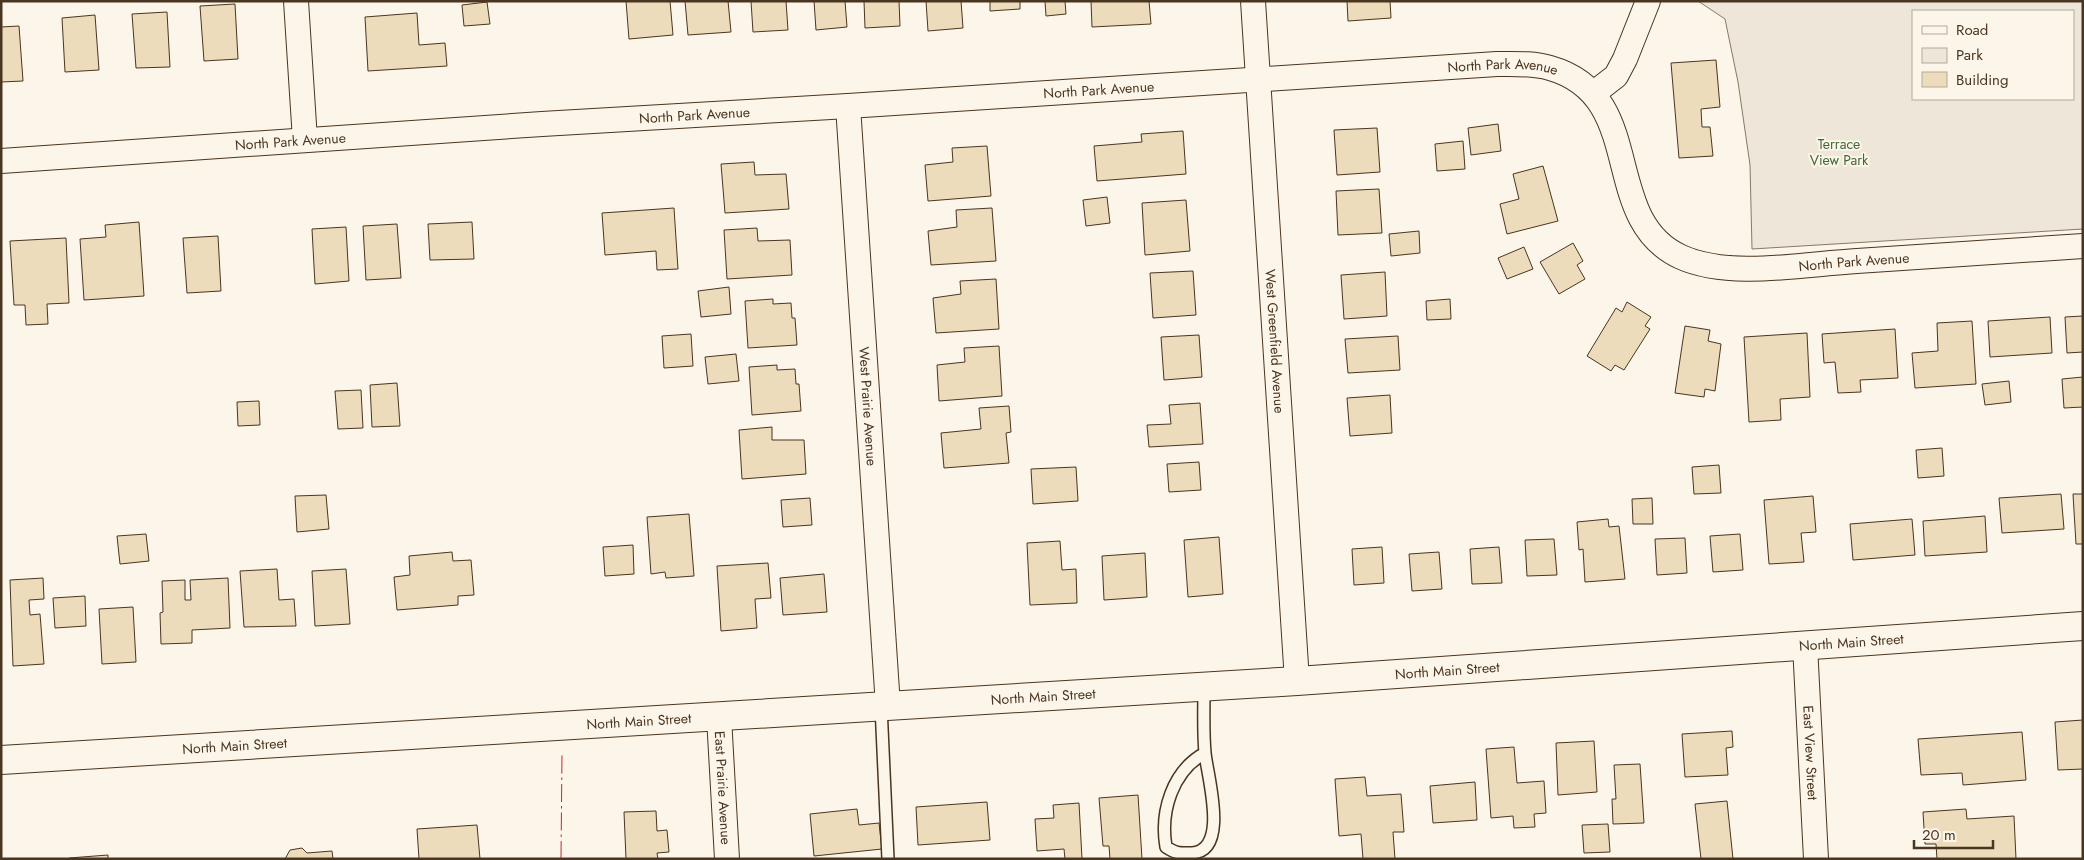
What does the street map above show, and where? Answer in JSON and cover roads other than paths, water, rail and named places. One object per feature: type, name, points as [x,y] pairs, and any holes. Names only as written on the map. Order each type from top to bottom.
[{"type":"street","points":[[296,1],[305,140]]},
{"type":"street","name":"West Greenfield Avenue","points":[[1253,1],[1297,681]]},
{"type":"street","points":[[1594,93],[1616,76],[1648,1]]},
{"type":"street","name":"North Park Avenue","points":[[1,161],[1258,78],[1525,64],[1549,68],[1573,77],[1594,93],[1611,121],[1625,176],[1640,216],[1654,238],[1681,257],[1715,266],[1742,268],[2083,246]]},
{"type":"street","name":"West Prairie Avenue","points":[[848,106],[885,706]]},
{"type":"street","name":"North Main Street","points":[[1,760],[1204,687],[2083,626]]},
{"type":"street","name":"East View Street","points":[[1805,645],[1816,859]]},
{"type":"street","name":"East Prairie Avenue","points":[[719,716],[727,859]]},
{"type":"lane","points":[[1204,687],[1205,753],[1215,818],[1209,843],[1197,853],[1176,854],[1166,847],[1163,829],[1166,809],[1176,780],[1192,760],[1205,753]]},
{"type":"lane","points":[[885,706],[888,859]]},
{"type":"park label","name":"Terrace View Park","points":[[1839,152]]}]
